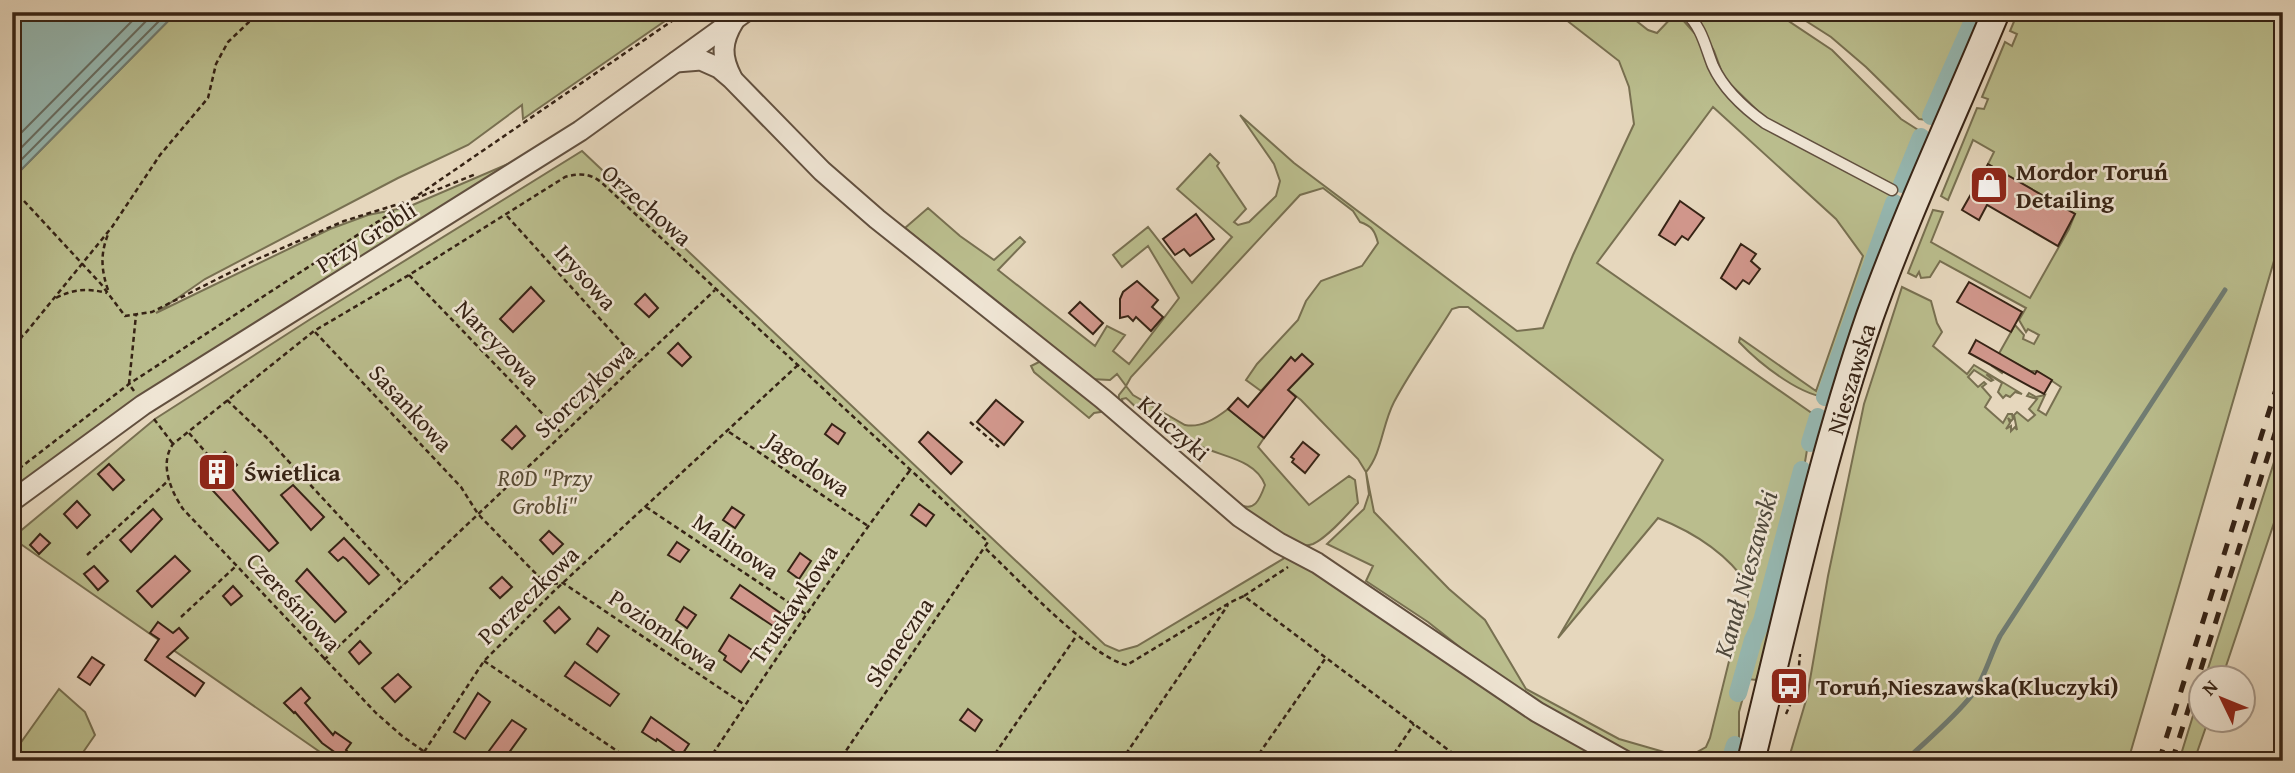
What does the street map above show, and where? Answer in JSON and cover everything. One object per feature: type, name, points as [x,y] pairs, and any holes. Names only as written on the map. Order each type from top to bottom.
[{"type":"main road","name":"Nieszawska","points":[[1751,761],[1826,463],[1870,317],[1887,270],[1996,12]]},
{"type":"street","name":"Przy Grobli","points":[[12,501],[580,131],[740,16]]},
{"type":"street","name":"Kluczyki","points":[[732,79],[724,63],[723,46],[727,32],[740,16]]},
{"type":"street","name":"Kluczyki","points":[[676,62],[701,60],[719,68],[856,202],[1103,399],[1240,517],[1305,556],[1537,712],[1625,761]]},
{"type":"lane","points":[[1685,12],[1705,40],[1714,68],[1729,92],[1747,110],[1892,190]]},
{"type":"path","points":[[12,352],[112,227],[160,155],[208,98],[216,64],[228,42],[249,22],[268,12]]},
{"type":"path","points":[[12,474],[129,384],[408,202],[685,12]]},
{"type":"path","points":[[24,201],[83,264],[125,316],[152,312],[253,261],[344,221],[408,202],[482,172]]},
{"type":"path","name":"Orzechowa","points":[[173,444],[314,331],[565,177],[592,175],[988,542]]},
{"type":"path","name":"Irysowa","points":[[506,215],[639,362]]},
{"type":"path","points":[[109,294],[102,261],[103,246],[112,227]]},
{"type":"path","name":"Narcyzowa","points":[[409,275],[562,434]]},
{"type":"path","points":[[53,300],[78,289],[92,289],[109,294]]},
{"type":"path","name":"Storczykowa","points":[[324,660],[715,289]]},
{"type":"path","points":[[87,555],[169,480],[168,451],[173,444],[129,384],[136,315]]},
{"type":"path","name":"Sasankowa","points":[[314,331],[461,487],[478,514],[540,578],[550,584]]},
{"type":"path","points":[[12,343],[24,335]]},
{"type":"path","name":"Porzeczkowa","points":[[424,752],[484,661],[563,583],[799,365]]},
{"type":"path","points":[[227,400],[266,437],[402,585]]},
{"type":"path","points":[[970,422],[999,447]]},
{"type":"path","name":"Jagodowa","points":[[727,431],[868,526]]},
{"type":"path","points":[[188,432],[215,462]]},
{"type":"path","name":"Truskawkowa","points":[[708,761],[806,614],[911,469]]},
{"type":"path","name":"Czereśniowa","points":[[169,480],[173,494],[183,509],[324,660],[376,713],[436,761]]},
{"type":"path","name":"Malinowa","points":[[646,506],[806,614]]},
{"type":"path","name":"Słoneczna","points":[[839,761],[988,542]]},
{"type":"path","points":[[985,548],[1077,635],[1114,663],[1128,665],[1305,556]]},
{"type":"path","points":[[181,617],[236,566]]},
{"type":"path","points":[[554,592],[550,584],[563,583]]},
{"type":"path","name":"Poziomkowa","points":[[563,583],[745,705]]},
{"type":"path","points":[[1244,596],[1463,761]]},
{"type":"path","points":[[1121,761],[1231,602]]},
{"type":"path","points":[[990,761],[1077,635]]},
{"type":"path","points":[[1786,713],[1797,689],[1800,654]]},
{"type":"path","points":[[1254,761],[1325,659]]},
{"type":"path","points":[[484,661],[632,761]]},
{"type":"path","points":[[1389,761],[1414,724]]},
{"type":"green space","points":[[177,12],[678,12],[523,119],[522,105],[468,145],[398,178],[205,279],[156,313],[330,229],[368,215],[408,207],[552,145],[525,164],[311,288],[170,379],[12,496],[12,179]]},
{"type":"green space","points":[[1556,12],[1625,12],[1648,30],[1657,33],[1674,15],[1682,19],[1697,36],[1713,76],[1745,114],[1905,202],[1836,397],[1824,397],[1797,387],[1758,360],[1739,342],[1740,338],[1816,391],[1863,256],[1836,219],[1713,107],[1597,263],[1813,414],[1779,618],[1756,680],[1748,679],[1739,712],[1739,761],[1646,761],[1518,693],[1428,622],[1366,581],[1373,566],[1327,544],[1364,509],[1369,494],[1366,472],[1358,459],[1301,400],[1273,378],[1261,391],[1246,380],[1257,364],[1298,320],[1306,301],[1321,281],[1362,266],[1378,243],[1370,227],[1360,222],[1353,211],[1323,188],[1300,195],[1131,377],[1126,386],[1117,374],[1110,380],[1090,379],[905,228],[928,208],[960,236],[994,260],[1020,237],[1025,242],[998,270],[1095,346],[1107,326],[1125,335],[1113,351],[1129,364],[1179,298],[1148,246],[1122,267],[1113,255],[1148,227],[1192,283],[1232,237],[1177,189],[1210,154],[1219,163],[1217,166],[1246,209],[1234,222],[1238,225],[1249,222],[1276,196],[1280,181],[1274,164],[1240,115],[1294,163],[1517,331],[1543,328],[1573,255],[1634,124],[1629,87],[1619,61]],"holes":[[[1459,307],[1468,307],[1663,460],[1558,638],[1658,518],[1708,544],[1730,563],[1748,585],[1748,606],[1735,637],[1706,747],[1686,755],[1671,754],[1619,739],[1526,689],[1485,620],[1449,589],[1374,512],[1366,472],[1379,448],[1390,411],[1401,390],[1452,309]]]},
{"type":"green space","points":[[1692,12],[1775,12],[1832,50],[1901,119],[1931,141],[1915,189],[1893,185],[1765,118],[1724,78],[1714,51]]},
{"type":"green space","points":[[1792,12],[1987,12],[1936,121],[1919,119],[1831,37]]},
{"type":"green space","points":[[2018,12],[2283,12],[2283,230],[2128,761],[1788,761],[1807,697],[1828,576],[1864,404],[1902,287],[1931,301],[1942,332],[1933,346],[1967,374],[1974,365],[2022,394],[2015,392],[2010,397],[2006,395],[2003,398],[1998,392],[2002,383],[1988,374],[1993,380],[1974,370],[1968,377],[1978,387],[1984,382],[1986,384],[1982,387],[1991,397],[1985,407],[2003,423],[2008,414],[2012,414],[2013,419],[2011,421],[2008,418],[2010,423],[2006,429],[2011,426],[2011,431],[2015,427],[2017,430],[2014,415],[2017,412],[2028,421],[2035,415],[2029,409],[2037,399],[2027,396],[2029,393],[2036,397],[2045,395],[2038,410],[2046,415],[2061,387],[2037,371],[2030,371],[2010,360],[2002,373],[1992,366],[2015,325],[2024,335],[2023,339],[2034,344],[2039,335],[2028,329],[2026,332],[2019,320],[2026,308],[1940,261],[1930,277],[1921,278],[1919,272],[1916,277],[1908,273],[1933,210],[1943,212],[1931,242],[2030,298],[2069,229],[2075,214],[1988,164],[1994,152],[1973,140],[1948,200],[1941,196],[1977,108],[1984,109],[1988,99],[1982,97],[2005,42],[2012,46],[2017,34],[2010,31]]},
{"type":"green space","name":"ROD \"Przy Grobli\"","points":[[582,151],[1105,645],[1119,651],[1137,646],[1288,556],[1607,761],[333,761],[12,538],[155,419]]},
{"type":"green space","points":[[1045,359],[1107,411],[1094,413],[1089,418],[1034,372],[1031,366]]},
{"type":"green space","points":[[1126,386],[1133,395],[1191,426],[1213,419],[1228,409],[1264,438],[1258,447],[1309,505],[1349,476],[1355,480],[1358,503],[1331,531],[1313,544],[1304,545],[1283,539],[1238,503],[1252,506],[1261,495],[1265,485],[1254,470],[1238,460],[1197,445],[1173,423],[1142,412],[1126,398],[1122,399],[1123,407],[1118,403],[1119,395]]},
{"type":"green space","points":[[2283,434],[2283,496],[2227,664],[2209,664]]},
{"type":"green space","points":[[59,689],[85,712],[95,735],[77,761],[12,761],[12,755]]},
{"type":"green space","points":[[2187,734],[2203,734],[2194,761],[2179,761]]},
{"type":"water","points":[[12,12],[177,12],[12,179]]},
{"type":"building","points":[[1988,164],[2075,214],[2058,246],[1987,205],[1979,220],[1962,210]]},
{"type":"building","points":[[1680,201],[1704,218],[1688,240],[1682,236],[1675,245],[1659,235]]},
{"type":"building","points":[[1196,214],[1214,239],[1190,256],[1184,249],[1175,255],[1163,239]]},
{"type":"building","points":[[1741,244],[1756,254],[1751,261],[1760,269],[1749,284],[1743,280],[1736,289],[1721,278]]},
{"type":"building","points":[[1137,281],[1158,300],[1152,307],[1163,317],[1151,331],[1136,317],[1133,321],[1128,316],[1120,318],[1120,299],[1123,292]]},
{"type":"building","points":[[1969,282],[2022,312],[2011,332],[1957,302]]},
{"type":"building","points":[[531,287],[544,301],[513,332],[500,319]]},
{"type":"building","points":[[645,294],[658,308],[649,317],[635,304]]},
{"type":"building","points":[[1080,302],[1103,323],[1093,334],[1069,313]]},
{"type":"building","points":[[1976,340],[2035,374],[2037,371],[2052,380],[2044,394],[1969,353]]},
{"type":"building","points":[[678,343],[691,357],[682,366],[668,353]]},
{"type":"building","points":[[1302,354],[1313,364],[1288,390],[1296,397],[1264,438],[1228,409],[1238,398],[1248,407],[1291,357],[1295,361]]},
{"type":"building","points":[[996,400],[1023,422],[1004,445],[977,422]]},
{"type":"building","points":[[832,424],[845,433],[838,444],[825,434]]},
{"type":"building","points":[[516,426],[525,436],[512,449],[502,440]]},
{"type":"building","points":[[928,432],[962,462],[951,474],[919,442]]},
{"type":"building","points":[[1303,442],[1319,455],[1305,473],[1292,462],[1294,459],[1291,457]]},
{"type":"building","points":[[225,452],[237,465],[223,478],[278,543],[269,551],[203,480],[208,475],[204,472]]},
{"type":"building","points":[[109,464],[124,480],[113,490],[98,474]]},
{"type":"building","points":[[293,485],[324,517],[311,530],[281,495]]},
{"type":"building","points":[[77,501],[90,515],[77,528],[64,514]]},
{"type":"building","points":[[919,504],[934,515],[926,526],[911,515]]},
{"type":"building","points":[[732,507],[744,515],[735,528],[723,520]]},
{"type":"building","points":[[153,509],[162,519],[131,552],[120,540]]},
{"type":"building","points":[[549,531],[563,544],[553,554],[540,540]]},
{"type":"building","points":[[40,534],[50,543],[39,554],[30,545]]},
{"type":"building","points":[[344,538],[379,575],[369,584],[346,559],[343,557],[338,561],[329,552]]},
{"type":"building","points":[[677,542],[689,550],[680,562],[668,555]]},
{"type":"building","points":[[800,553],[811,561],[799,579],[788,571]]},
{"type":"building","points":[[175,556],[190,571],[152,607],[137,591]]},
{"type":"building","points":[[94,566],[108,581],[98,590],[84,574]]},
{"type":"building","points":[[307,569],[346,612],[335,622],[296,581]]},
{"type":"building","points":[[502,577],[512,587],[500,598],[490,588]]},
{"type":"building","points":[[740,585],[782,614],[773,626],[731,598]]},
{"type":"building","points":[[233,586],[242,596],[231,605],[223,596]]},
{"type":"building","points":[[559,607],[570,619],[555,633],[544,621]]},
{"type":"building","points":[[684,607],[696,615],[687,628],[676,620]]},
{"type":"building","points":[[158,622],[173,633],[179,628],[188,638],[167,657],[204,683],[195,696],[145,660],[159,639],[150,633]]},
{"type":"building","points":[[598,628],[609,636],[597,652],[587,644]]},
{"type":"building","points":[[729,635],[755,652],[741,672],[724,660],[726,656],[719,651]]},
{"type":"building","points":[[360,641],[371,653],[359,664],[349,652]]},
{"type":"building","points":[[92,657],[104,665],[90,685],[78,677]]},
{"type":"building","points":[[575,662],[619,694],[610,706],[565,676]]},
{"type":"building","points":[[398,674],[411,687],[395,702],[382,688]]},
{"type":"building","points":[[301,688],[310,698],[305,703],[333,735],[335,732],[351,743],[346,750],[354,759],[352,761],[347,761],[322,743],[284,703]]},
{"type":"building","points":[[478,693],[490,702],[465,739],[454,732]]},
{"type":"building","points":[[968,709],[982,720],[975,731],[960,720]]},
{"type":"building","points":[[651,717],[689,744],[681,756],[642,732]]},
{"type":"building","points":[[512,720],[526,729],[503,761],[495,761],[486,755]]},
{"type":"waterway","name":"Kanał Nieszawski","points":[[1931,116],[1977,12]]},
{"type":"waterway","name":"Kanał Nieszawski","points":[[1902,184],[1921,137]]},
{"type":"waterway","name":"Kanał Nieszawski","points":[[1825,397],[1894,203]]},
{"type":"waterway","points":[[1905,761],[1957,712],[1977,688],[2000,636],[2225,290]]},
{"type":"waterway","name":"Kanał Nieszawski","points":[[1810,443],[1818,417]]},
{"type":"waterway","name":"Kanał Nieszawski","points":[[1738,693],[1753,640],[1762,621],[1802,470]]},
{"type":"waterway","name":"Kanał Nieszawski","points":[[1730,761],[1735,745]]},
{"type":"railway","points":[[2159,761],[2283,367]]},
{"type":"railway","points":[[2172,761],[2283,408]]},
{"type":"place","name":"Mordor Toruń Detailing","points":[[1989,185]]},
{"type":"place","name":"Świetlica","points":[[217,472]]},
{"type":"place","name":"Toruń,Nieszawska(Kluczyki)","points":[[1789,686]]}]
